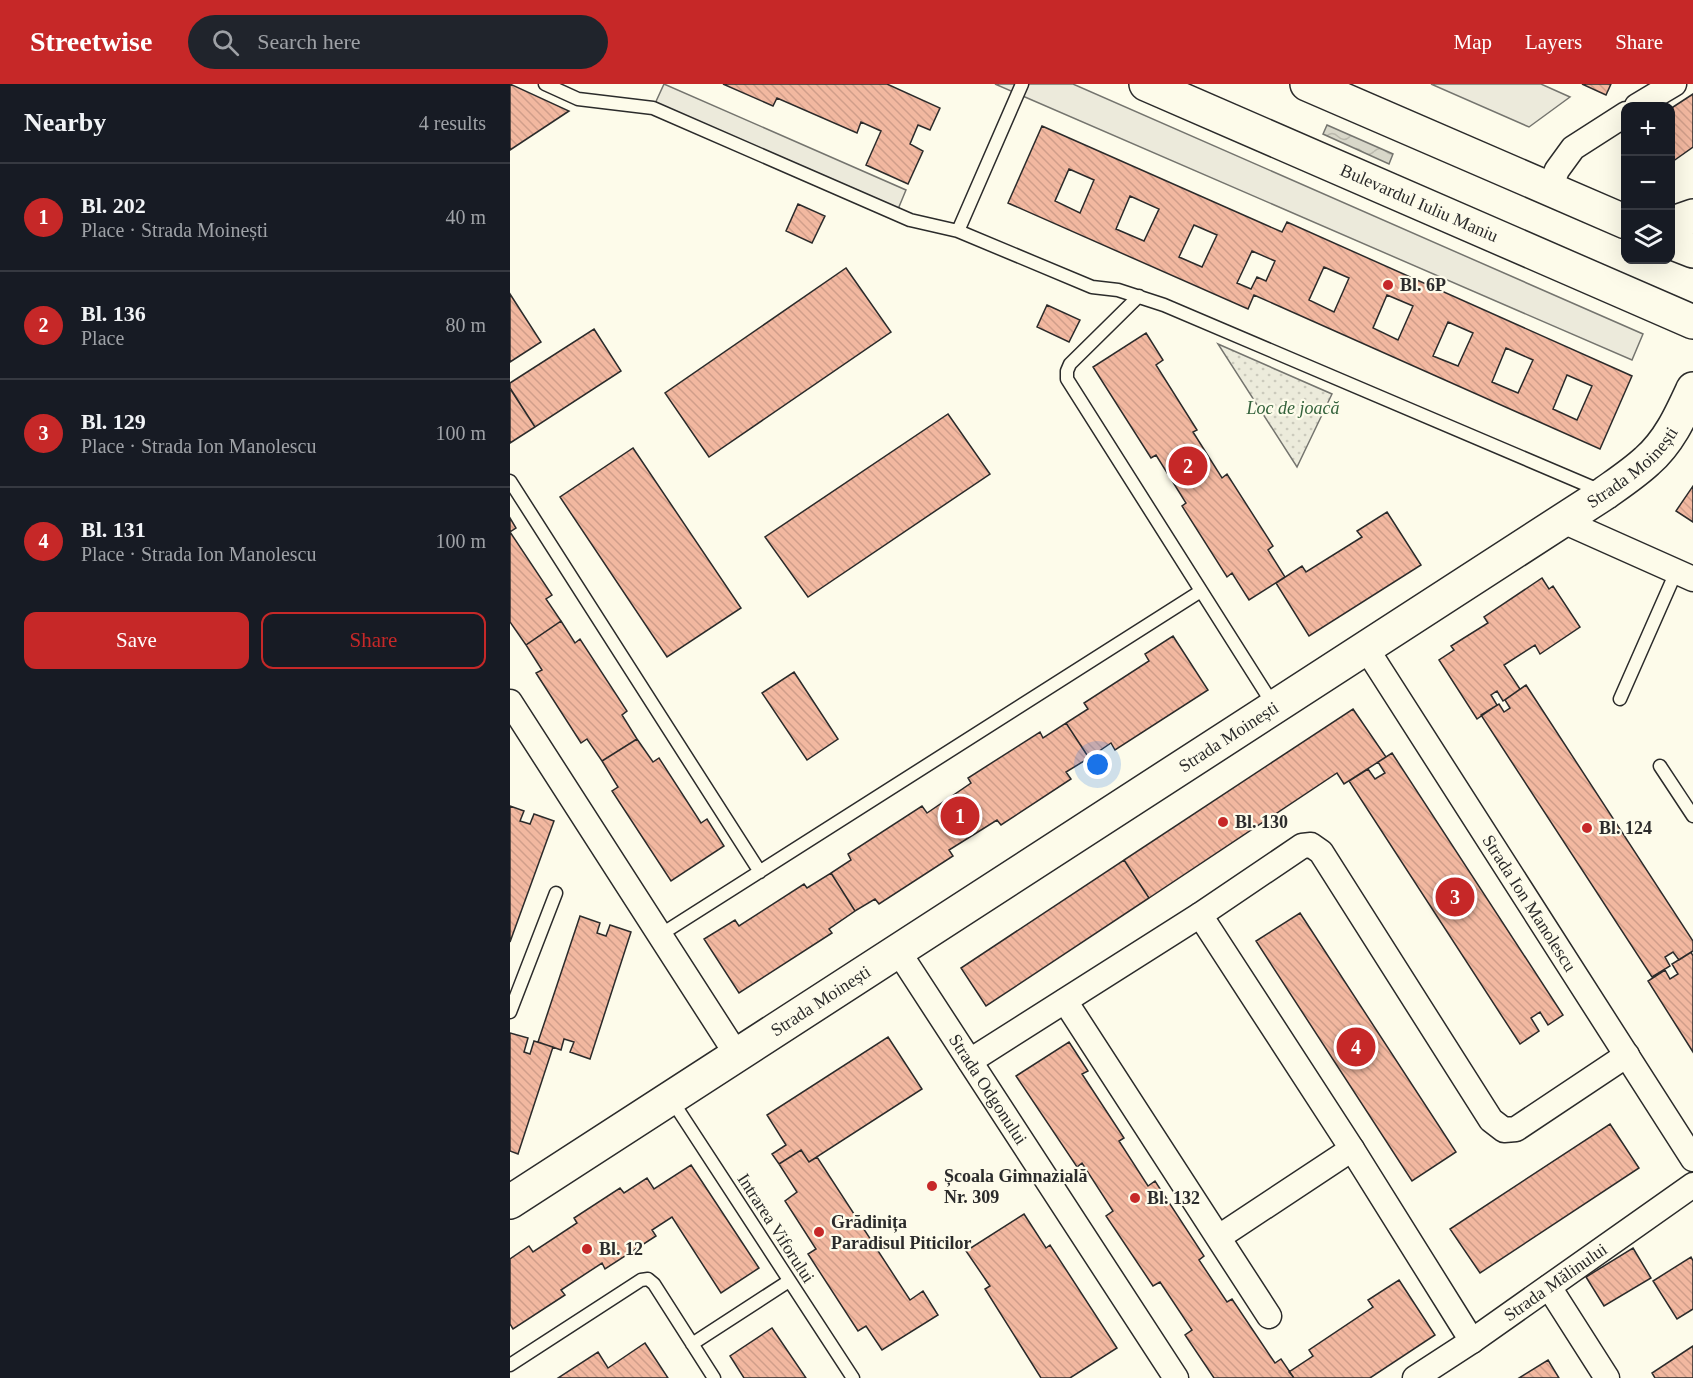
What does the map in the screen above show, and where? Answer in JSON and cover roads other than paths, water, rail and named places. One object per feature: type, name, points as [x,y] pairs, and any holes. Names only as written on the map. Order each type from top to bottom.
[{"type":"main road","name":"Bulevardul Iuliu Maniu","points":[[1146,84],[1692,322]]},
{"type":"main road","points":[[1307,84],[1621,220]]},
{"type":"main road","points":[[1675,223],[1693,216]]},
{"type":"main road","points":[[1675,244],[1693,251]]},
{"type":"main road","name":"Strada Moinești","points":[[510,1202],[1605,493],[1647,461],[1673,429],[1693,389]]},
{"type":"main road","points":[[1647,461],[1693,430]]},
{"type":"street","points":[[1644,102],[1674,84]]},
{"type":"street","points":[[1549,189],[1557,170],[1573,148],[1621,117]]},
{"type":"street","points":[[1563,521],[1685,576]]},
{"type":"street","name":"Strada Ion Manolescu","points":[[1366,648],[1693,1159]]},
{"type":"street","points":[[510,702],[737,1055]]},
{"type":"street","points":[[970,1061],[1200,915],[1302,846],[1311,845],[1321,852],[1491,1120],[1504,1130],[1516,1129],[1627,1056]]},
{"type":"street","points":[[1200,915],[1352,1149],[1472,1341]]},
{"type":"street","name":"Strada Odgonului","points":[[898,951],[1176,1378]]},
{"type":"street","points":[[1065,1001],[1269,1316]]},
{"type":"street","points":[[1219,1238],[1352,1149]]},
{"type":"street","name":"Strada Mălinului","points":[[1415,1378],[1472,1341],[1693,1185]]},
{"type":"street","points":[[1549,1287],[1607,1378]]},
{"type":"lane","points":[[545,84],[578,99],[653,108],[909,220],[958,231],[1092,287],[1118,290],[1164,305],[1605,493]]},
{"type":"lane","points":[[958,231],[1022,84]]},
{"type":"lane","points":[[1139,296],[1070,364],[1067,379],[1274,707]]},
{"type":"lane","points":[[510,481],[760,872]]},
{"type":"lane","points":[[1620,699],[1685,576]]},
{"type":"lane","points":[[660,935],[1201,591]]},
{"type":"lane","points":[[1660,766],[1693,816]]},
{"type":"lane","points":[[510,1012],[556,893]]},
{"type":"lane","name":"Intrarea Viforului","points":[[670,1098],[853,1378]]},
{"type":"lane","points":[[510,1365],[641,1281],[648,1279],[654,1284],[714,1378]]},
{"type":"lane","points":[[692,1344],[789,1281]]},
{"type":"water","points":[[1327,125],[1393,154],[1389,164],[1323,134]]},
{"type":"place","name":"Bl. 6P","points":[[1388,285]]},
{"type":"place","name":"Bl. 136","points":[[1188,466]]},
{"type":"place","name":"Bl. 202","points":[[960,816]]},
{"type":"place","name":"Bl. 130","points":[[1223,822]]},
{"type":"place","name":"Bl. 124","points":[[1587,828]]},
{"type":"place","name":"Bl. 129","points":[[1455,897]]},
{"type":"place","name":"Bl. 131","points":[[1356,1047]]},
{"type":"place","name":"Școala Gimnazială Nr. 309","points":[[932,1186]]},
{"type":"place","name":"Bl. 132","points":[[1135,1198]]},
{"type":"place","name":"Grădinița Paradisul Piticilor","points":[[819,1232]]},
{"type":"place","name":"Bl. 12","points":[[587,1249]]},
{"type":"park label","name":"Loc de joacă","points":[[1293,408]]}]
